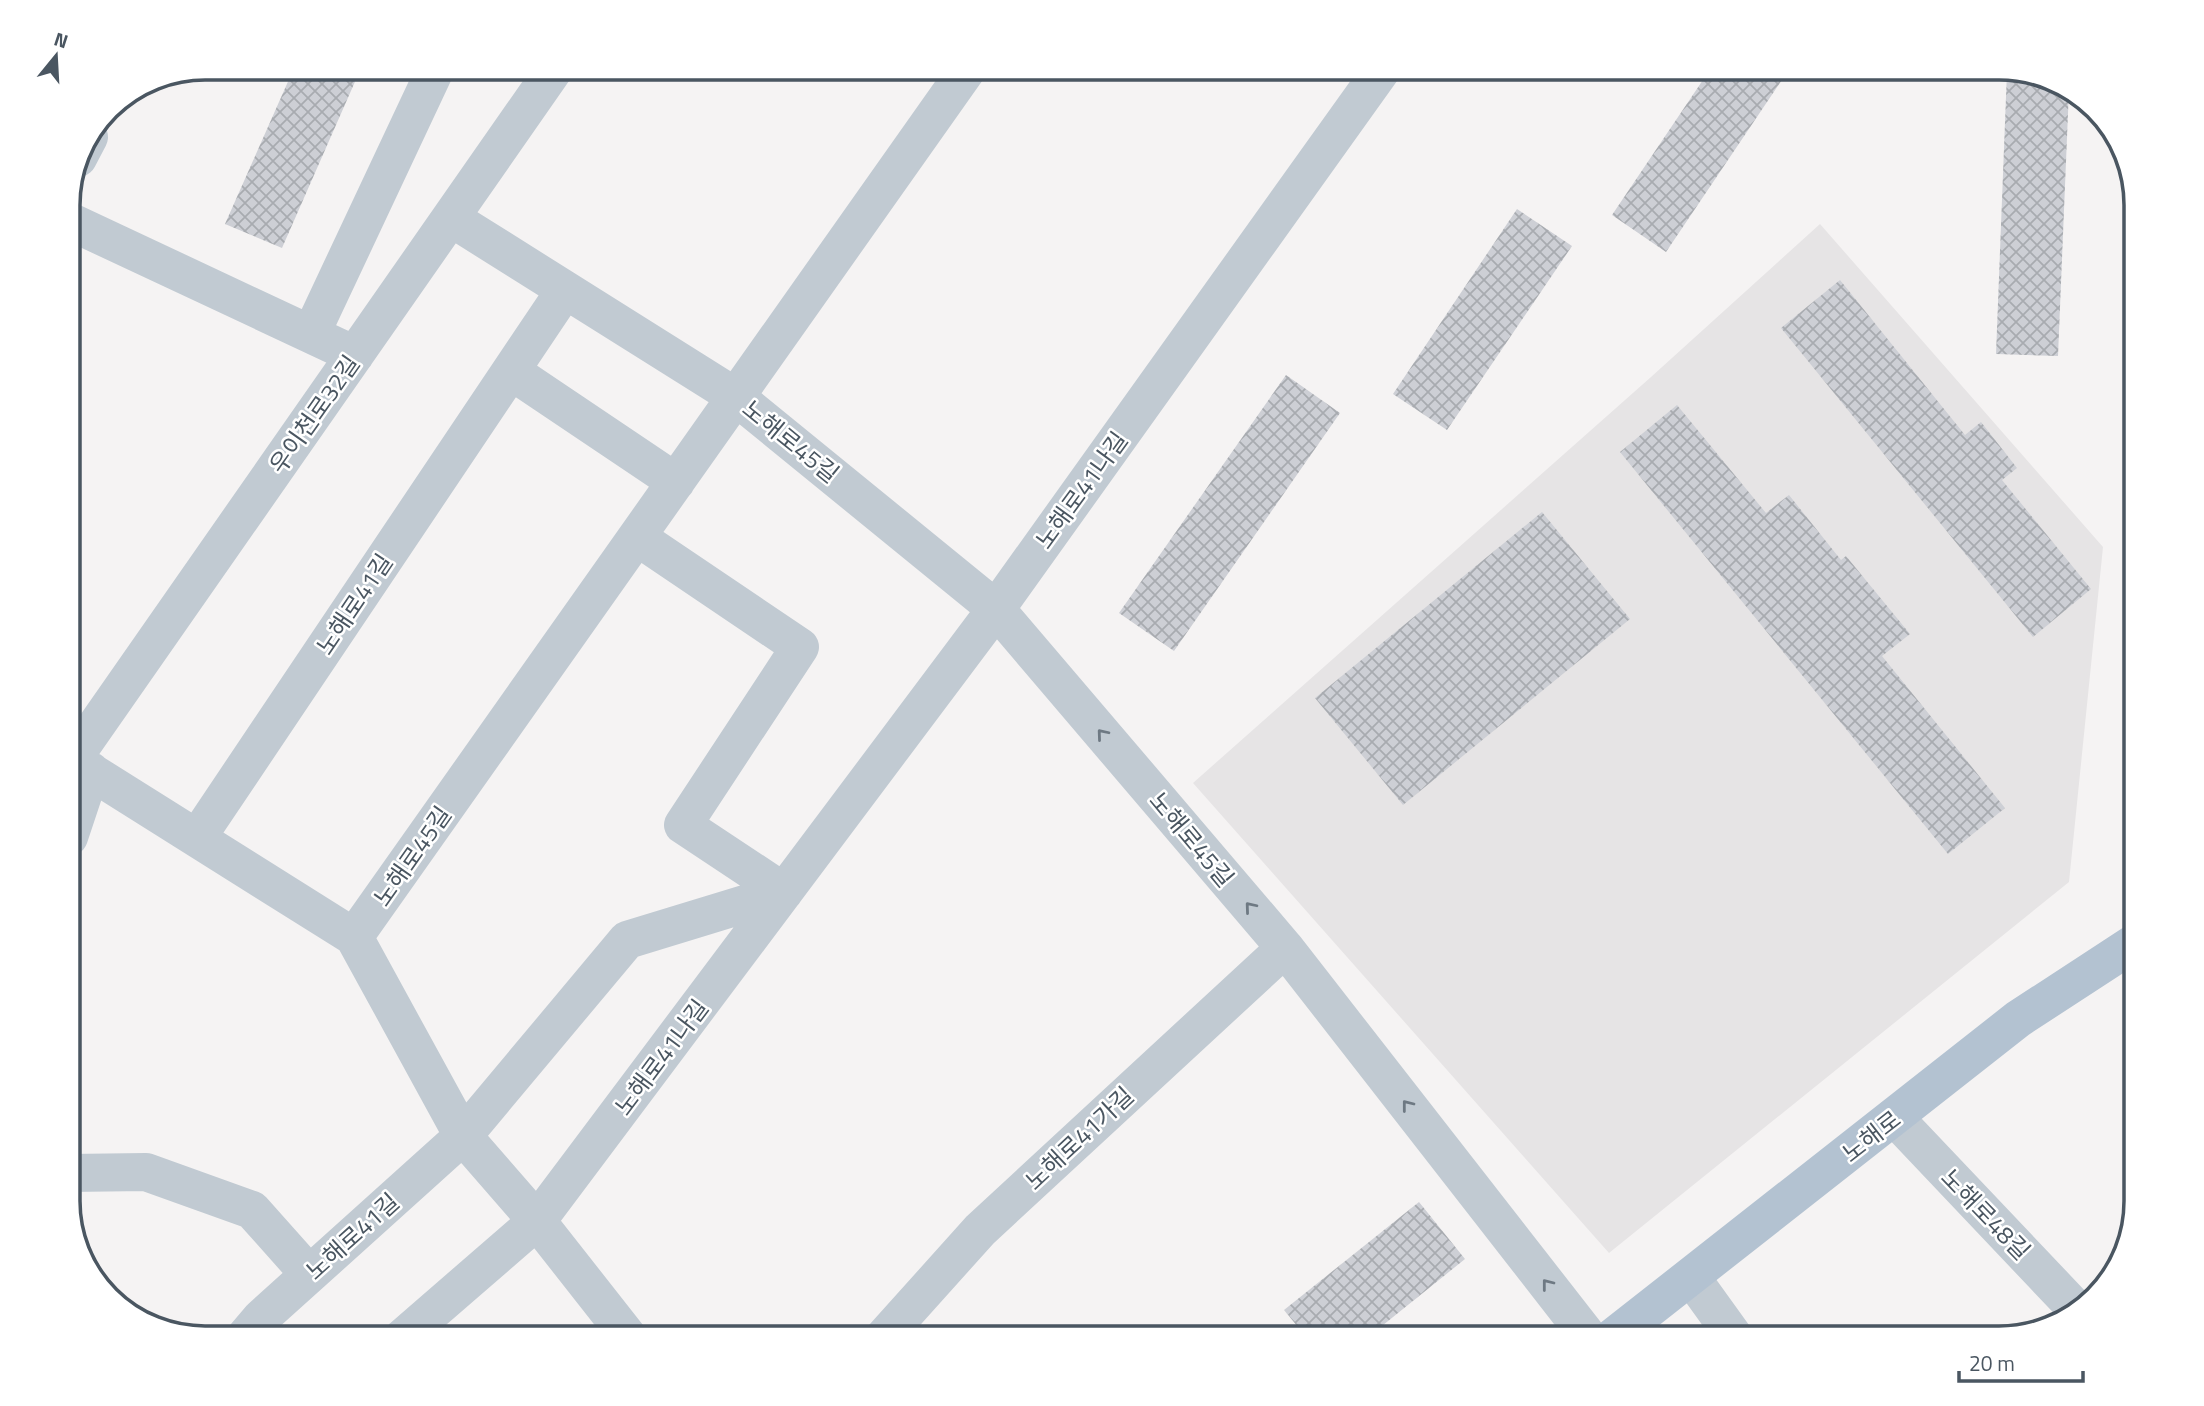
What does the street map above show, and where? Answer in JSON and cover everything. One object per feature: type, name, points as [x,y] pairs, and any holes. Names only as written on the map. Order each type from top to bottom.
[{"type":"main road","name":"노해로","points":[[1628,1326],[2018,1019],[2124,950]]},
{"type":"street","name":"노해로41나길","points":[[537,1222],[996,609],[1363,80]]},
{"type":"street","points":[[311,334],[430,81]]},
{"type":"street","name":"우이천로32길","points":[[81,757],[355,355],[546,81]]},
{"type":"street","name":"노해로45길","points":[[354,937],[959,81]]},
{"type":"street","name":"노해로45길","points":[[451,218],[736,397],[996,609],[1284,948],[1580,1326]]},
{"type":"street","points":[[81,227],[355,355]]},
{"type":"street","name":"노해로41길","points":[[197,838],[565,289]]},
{"type":"street","points":[[511,371],[676,482]]},
{"type":"street","points":[[637,537],[800,647],[683,825],[784,892]]},
{"type":"street","points":[[81,766],[354,937],[463,1136],[537,1222],[619,1326]]},
{"type":"street","name":"노해로41길","points":[[254,1326],[463,1136],[627,940],[784,892]]},
{"type":"street","name":"노해로41가길","points":[[894,1326],[979,1230],[1284,948]]},
{"type":"street","name":"노해로48길","points":[[1894,1117],[2070,1303]]},
{"type":"street","points":[[81,1173],[146,1172],[253,1210],[309,1274]]},
{"type":"street","points":[[416,1326],[537,1222]]},
{"type":"street","points":[[1691,1277],[1726,1326]]},
{"type":"shaded area","points":[[1820,224],[2103,547],[2069,882],[1609,1253],[1193,783]]},
{"type":"building","points":[[1703,80],[1782,80],[1666,252],[1612,215]]},
{"type":"building","points":[[288,81],[355,81],[282,248],[225,224]]},
{"type":"building","points":[[2007,81],[2047,90],[2068,101],[2058,356],[1996,354]]},
{"type":"building","points":[[1517,209],[1572,246],[1447,430],[1393,394]]},
{"type":"building","points":[[1840,280],[1965,435],[1981,422],[2017,468],[2002,480],[2091,589],[2033,637],[1781,328]]},
{"type":"building","points":[[1286,375],[1340,413],[1174,651],[1119,613]]},
{"type":"building","points":[[1677,405],[1766,513],[1789,495],[1841,560],[1846,556],[1910,634],[1882,656],[2005,808],[1948,854],[1620,452]]},
{"type":"building","points":[[1542,512],[1630,619],[1403,805],[1315,698]]},
{"type":"building","points":[[1419,1202],[1465,1259],[1382,1326],[1297,1326],[1284,1310]]}]
